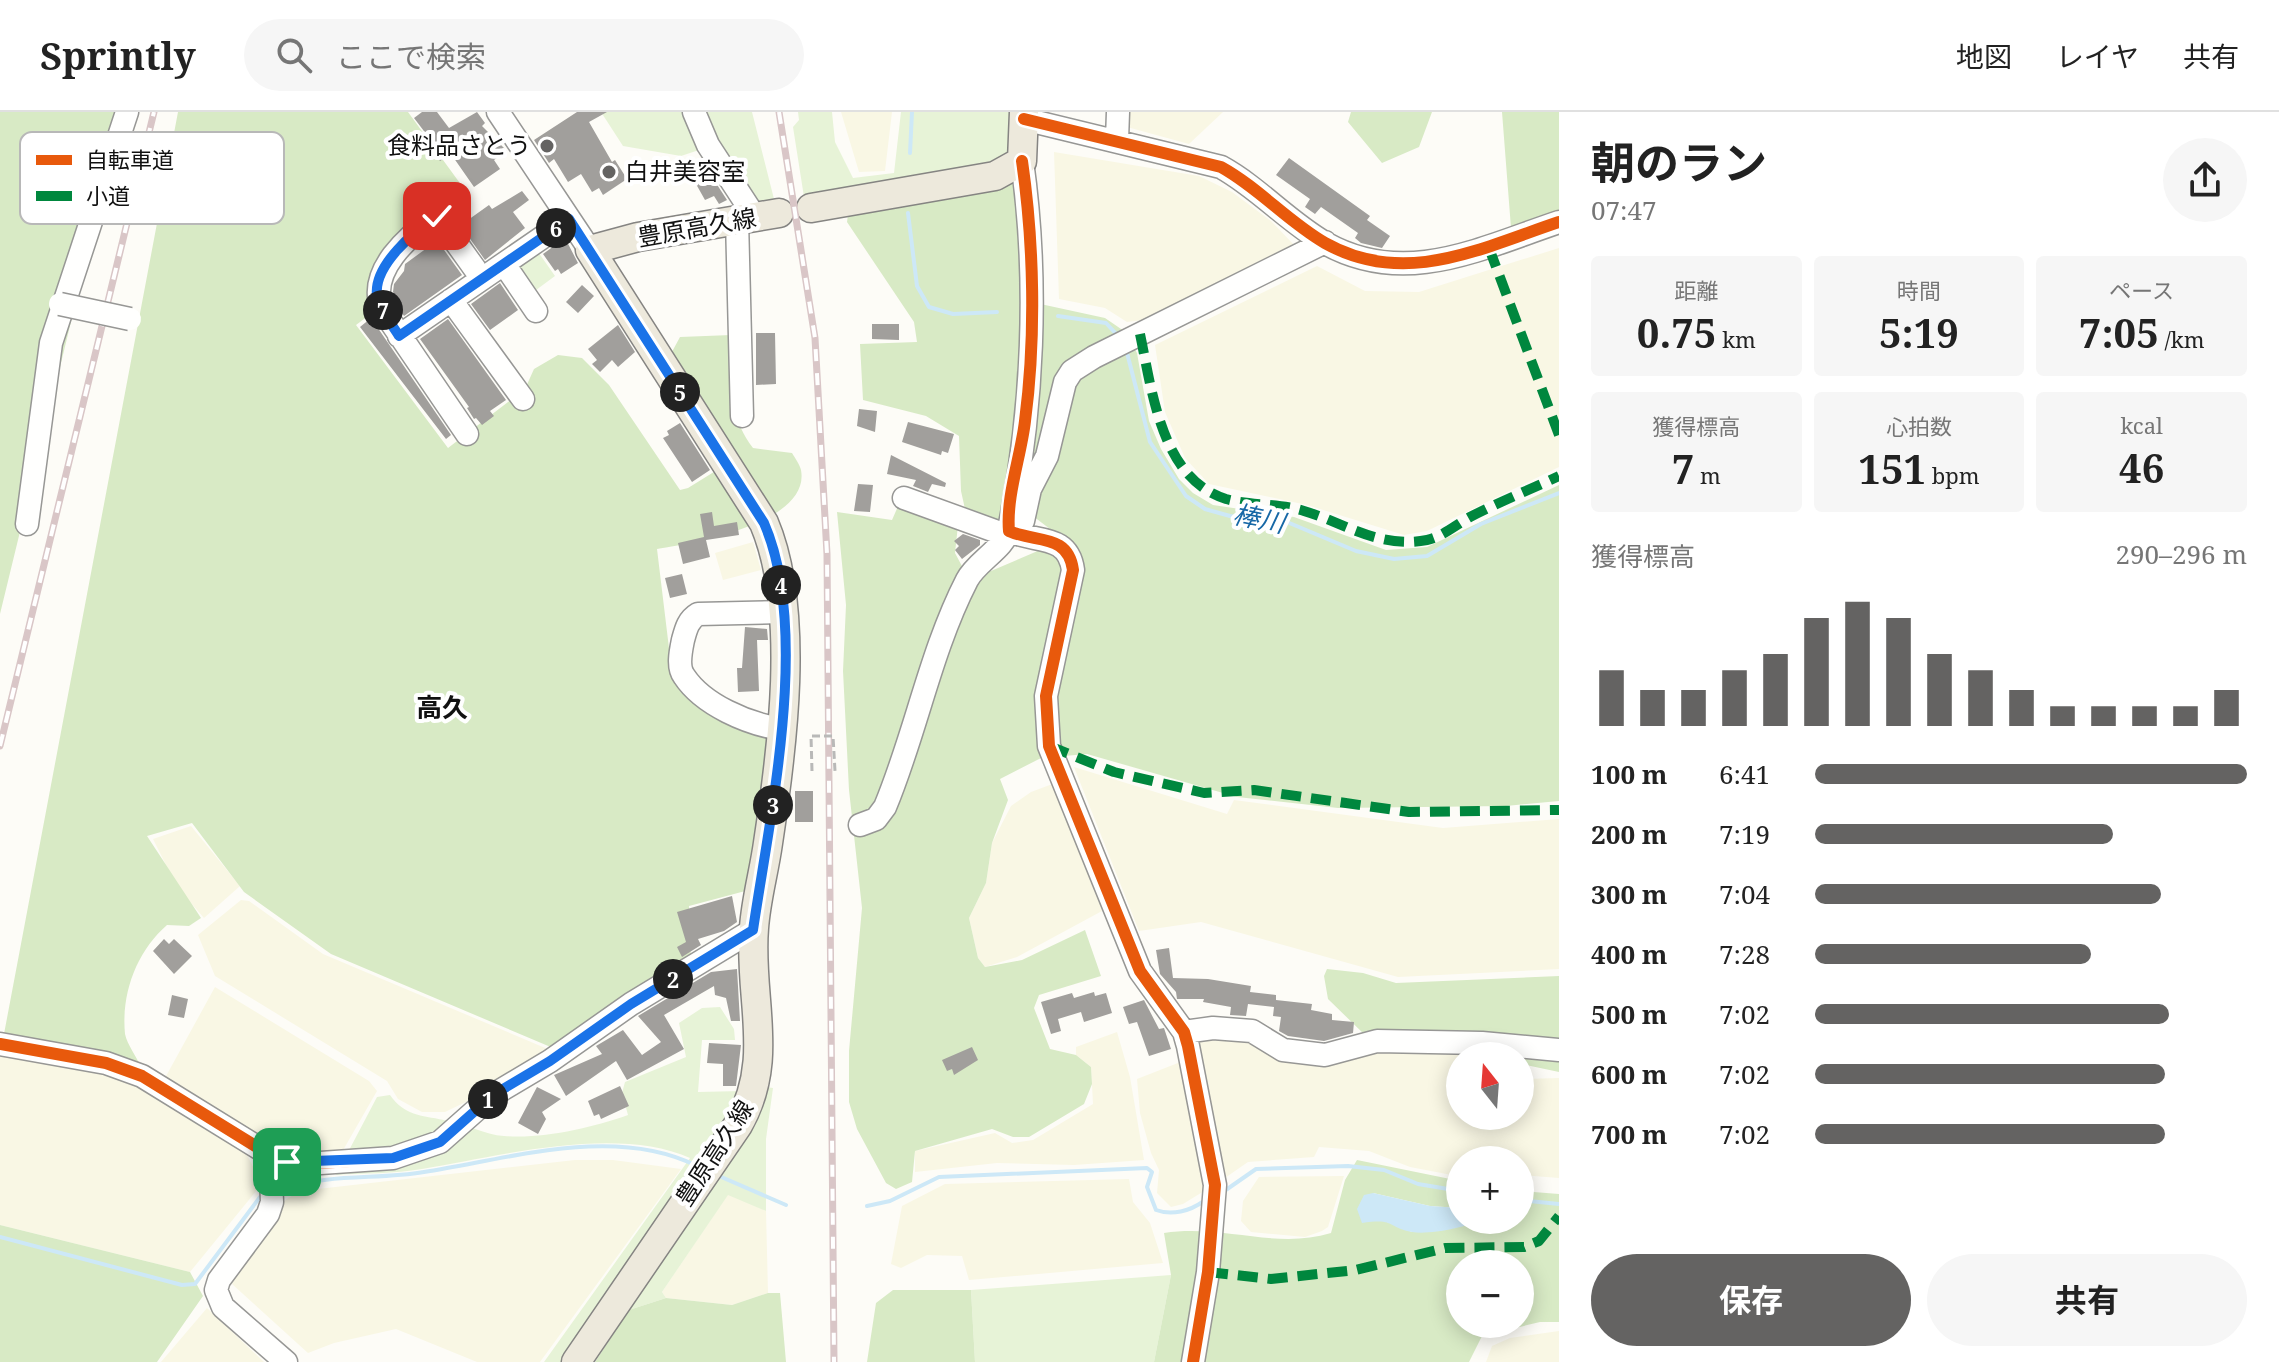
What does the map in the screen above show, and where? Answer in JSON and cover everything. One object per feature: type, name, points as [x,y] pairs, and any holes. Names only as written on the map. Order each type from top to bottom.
[{"type":"main road","points":[[811,208],[995,176],[1022,161],[1024,116]]},
{"type":"main road","name":"豊原高久線","points":[[576,1362],[750,1103],[759,1056],[753,930],[768,846],[781,729],[783,612],[779,572],[764,523],[590,250],[638,237],[757,217]]},
{"type":"street","points":[[121,132],[127,112]]},
{"type":"street","points":[[498,112],[590,250]]},
{"type":"street","points":[[694,112],[708,145],[757,217],[742,416]]},
{"type":"street","points":[[1117,140],[1118,112]]},
{"type":"street","points":[[1024,116],[1221,167],[1248,182],[1325,242],[1372,261],[1398,266],[1428,264],[1489,248],[1559,222]]},
{"type":"street","points":[[1011,533],[1025,419],[1030,331],[1028,218],[1022,161]]},
{"type":"street","points":[[467,434],[399,336],[377,297],[378,284],[414,232],[437,216],[475,269]]},
{"type":"street","points":[[399,336],[569,219]]},
{"type":"street","points":[[27,524],[43,393],[60,304],[89,224]]},
{"type":"street","points":[[860,825],[876,819],[885,807],[915,712],[968,578],[1011,533],[1047,456],[1060,392],[1072,371],[1094,357],[1325,242]]},
{"type":"street","points":[[504,264],[536,311]]},
{"type":"street","points":[[451,300],[523,399]]},
{"type":"street","points":[[60,304],[130,319]]},
{"type":"street","points":[[904,498],[1011,533],[1052,541],[1065,547],[1071,557],[1073,570],[1046,696],[1049,746],[1140,971],[1184,1032],[1215,1194],[1193,1362]]},
{"type":"street","points":[[781,729],[752,724],[699,692],[682,674],[680,663],[687,626],[698,614],[783,612]]},
{"type":"street","points":[[0,1044],[106,1063],[142,1076],[270,1155],[306,1164],[393,1158],[440,1142],[493,1095],[550,1061],[631,1004],[753,930]]},
{"type":"street","points":[[1184,1032],[1213,1028],[1252,1031],[1283,1050],[1325,1055],[1377,1041],[1482,1043],[1559,1050]]},
{"type":"street","points":[[270,1155],[272,1202],[268,1214],[219,1280],[216,1290],[223,1307],[286,1362]]},
{"type":"path","points":[[812,771],[811,736],[833,736],[835,771]]},
{"type":"shaded area","points":[[841,112],[892,112],[885,171],[859,172]]},
{"type":"shaded area","points":[[1127,112],[1223,112],[1189,144],[1127,127]]},
{"type":"shaded area","points":[[1054,152],[1199,176],[1232,192],[1271,221],[1297,248],[1152,319],[1127,322],[1105,308],[1059,299]]},
{"type":"shaded area","points":[[1559,248],[1559,467],[1427,531],[1404,535],[1307,505],[1209,484],[1185,458],[1165,412],[1155,345],[1317,266],[1365,291],[1419,292]]},
{"type":"shaded area","points":[[753,542],[761,570],[723,580],[715,553]]},
{"type":"shaded area","points":[[1074,767],[1227,814],[1234,800],[1443,828],[1559,819],[1559,969],[1398,977],[1201,922],[1139,931]]},
{"type":"shaded area","points":[[1055,783],[1083,851],[1102,911],[1017,957],[985,967],[978,958],[969,918],[986,883],[992,843],[1011,806],[1031,792]]},
{"type":"shaded area","points":[[191,826],[240,886],[204,918],[177,887],[153,839]]},
{"type":"shaded area","points":[[241,900],[249,901],[323,954],[550,1050],[476,1097],[445,1112],[422,1112],[398,1099],[387,1081],[215,976],[198,935]]},
{"type":"shaded area","points":[[215,987],[369,1081],[377,1091],[342,1152],[297,1153],[273,1147],[165,1078]]},
{"type":"shaded area","points":[[1117,1032],[1130,1077],[1144,1160],[1074,1165],[997,1163],[915,1172],[915,1151],[995,1133],[1012,1143],[1033,1140],[1093,1104],[1091,1067],[1076,1055],[1076,1047]]},
{"type":"shaded area","points":[[1192,1037],[1377,1050],[1446,1050],[1446,1130],[1534,1130],[1534,1079],[1559,1078],[1559,1178],[1534,1176],[1534,1146],[1446,1146],[1446,1174],[1410,1167],[1369,1151],[1319,1147],[1314,1157],[1248,1162],[1222,1180]]},
{"type":"shaded area","points":[[0,1054],[120,1075],[246,1153],[262,1184],[190,1272],[0,1225]]},
{"type":"shaded area","points":[[1183,1061],[1209,1188],[1183,1204],[1171,1207],[1157,1193],[1159,1170],[1140,1113],[1137,1079]]},
{"type":"shaded area","points":[[575,1160],[613,1160],[681,1169],[540,1362],[477,1362],[396,1329],[334,1343],[308,1353],[232,1284],[235,1274],[285,1200],[300,1191]]},
{"type":"shaded area","points":[[1344,1176],[1328,1227],[1322,1231],[1305,1237],[1251,1232],[1241,1221],[1243,1201],[1259,1177]]},
{"type":"shaded area","points":[[1129,1179],[1133,1202],[1150,1223],[1163,1263],[969,1280],[962,1256],[927,1255],[901,1268],[891,1264],[902,1206],[945,1184]]},
{"type":"shaded area","points":[[728,1194],[766,1211],[768,1293],[732,1305],[666,1298],[662,1292]]},
{"type":"shaded area","points":[[207,1308],[264,1362],[161,1362]]},
{"type":"shaded area","points":[[1559,1331],[1559,1362],[1486,1362],[1492,1346],[1510,1338],[1534,1338],[1534,1335]]},
{"type":"green space","points":[[0,112],[122,112],[117,132],[20,132],[20,224],[95,224],[0,614]]},
{"type":"green space","points":[[178,112],[408,112],[462,186],[413,229],[376,310],[356,325],[448,448],[525,389],[534,369],[558,355],[582,358],[609,385],[680,490],[688,488],[730,462],[667,361],[680,337],[731,335],[732,394],[744,435],[753,448],[792,453],[801,470],[799,488],[788,504],[769,517],[721,536],[657,549],[672,673],[769,735],[749,890],[689,906],[691,963],[553,1048],[331,954],[244,892],[192,823],[147,836],[201,918],[189,926],[167,925],[147,947],[133,974],[126,1003],[125,1034],[142,1068],[4,1034],[157,224],[284,224],[284,132],[174,132]]},
{"type":"green space","points":[[601,112],[752,112],[774,199],[752,204],[699,150],[681,156],[623,146]]},
{"type":"green space","points":[[798,112],[832,112],[835,142],[853,178],[894,173],[901,112],[1014,112],[1008,156],[1001,162],[804,197],[793,127],[799,120]]},
{"type":"green space","points":[[1351,112],[1432,112],[1419,147],[1382,163],[1348,122]]},
{"type":"green space","points":[[1502,112],[1559,112],[1559,211],[1511,228]]},
{"type":"green space","points":[[1011,182],[1021,193],[1022,300],[1105,318],[1124,331],[1137,353],[1149,421],[1161,449],[1179,479],[1193,493],[1213,505],[1294,517],[1386,550],[1427,547],[1559,485],[1559,801],[1506,806],[1338,808],[1237,797],[1087,754],[1041,758],[1000,779],[1008,800],[992,843],[986,883],[969,918],[978,958],[985,967],[1022,960],[1085,930],[1101,976],[1039,995],[1034,1008],[1050,1049],[1076,1055],[1091,1067],[1092,1084],[1084,1104],[1029,1137],[1013,1137],[992,1129],[915,1151],[912,1182],[896,1189],[886,1183],[857,1129],[849,1102],[849,1051],[862,908],[849,790],[843,671],[846,605],[837,512],[892,520],[899,504],[958,525],[955,553],[963,568],[991,571],[1040,550],[1054,532],[1017,504],[1003,505],[998,521],[965,509],[961,491],[959,436],[926,416],[863,400],[860,344],[917,342],[914,322],[847,222],[849,208]]},
{"type":"green space","points":[[536,249],[555,276],[532,293],[513,266]]},
{"type":"green space","points":[[1327,969],[1363,973],[1396,983],[1559,976],[1559,1072],[1534,1067],[1534,1042],[1446,1044],[1366,1036],[1328,999],[1324,976]]},
{"type":"green space","points":[[720,1007],[734,1029],[735,1040],[702,1040],[698,1092],[742,1091],[712,1142],[562,1362],[544,1362],[690,1158],[660,1148],[593,1144],[521,1151],[411,1171],[336,1175],[377,1097],[390,1095],[401,1107],[414,1114],[504,1136],[567,1132],[628,1115],[622,1093],[625,1082],[686,1057],[679,1023],[702,1008]]},
{"type":"green space","points":[[766,1087],[773,1088],[766,1139],[766,1211],[728,1195],[662,1292],[666,1298],[629,1310],[747,1131]]},
{"type":"green space","points":[[1357,1160],[1446,1178],[1446,1207],[1373,1193],[1382,1220],[1412,1232],[1446,1226],[1446,1234],[1534,1234],[1534,1192],[1559,1194],[1559,1322],[1534,1323],[1534,1250],[1446,1250],[1446,1338],[1481,1338],[1469,1362],[1154,1362],[1171,1275],[1164,1233],[1207,1232],[1290,1239],[1331,1233],[1345,1180]]},
{"type":"green space","points":[[0,1225],[190,1272],[203,1296],[157,1362],[0,1362]]},
{"type":"green space","points":[[1171,1275],[1154,1362],[975,1362],[971,1290]]},
{"type":"green space","points":[[893,1290],[971,1290],[975,1362],[867,1362],[876,1303]]},
{"type":"green space","points":[[768,1293],[780,1293],[786,1362],[595,1362],[629,1310],[666,1298],[732,1305]]},
{"type":"water","points":[[1373,1193],[1446,1207],[1446,1230],[1420,1233],[1386,1222],[1362,1223],[1357,1209],[1364,1195]]},
{"type":"building","points":[[422,112],[437,112],[449,128],[477,112],[485,123],[482,126],[507,151],[494,160],[500,169],[474,187],[451,154],[440,161],[426,142],[430,139],[414,118]]},
{"type":"building","points":[[577,112],[607,112],[589,122],[612,162],[615,160],[627,179],[603,195],[599,188],[592,192],[581,174],[568,182],[554,159],[549,163],[534,140]]},
{"type":"building","points":[[1289,158],[1370,216],[1367,220],[1390,236],[1382,248],[1361,243],[1355,238],[1358,233],[1321,207],[1315,214],[1305,207],[1310,199],[1276,175]]},
{"type":"building","points":[[701,160],[727,200],[719,204],[714,196],[705,200],[687,168]]},
{"type":"building","points":[[522,191],[529,200],[513,212],[525,228],[485,260],[451,212],[456,208],[468,220],[489,205],[492,209]]},
{"type":"building","points":[[434,236],[462,275],[404,316],[398,307],[402,305],[393,292],[394,284],[404,271],[405,264],[431,245],[427,241]]},
{"type":"building","points":[[565,238],[578,263],[561,274],[558,269],[555,271],[543,254]]},
{"type":"building","points":[[500,283],[518,310],[490,330],[471,304]]},
{"type":"building","points":[[582,285],[594,296],[578,313],[566,302]]},
{"type":"building","points":[[371,318],[451,435],[446,439],[360,327]]},
{"type":"building","points":[[448,319],[506,400],[490,411],[494,416],[482,425],[474,419],[469,407],[420,339]]},
{"type":"building","points":[[872,324],[899,324],[899,340],[872,339]]},
{"type":"building","points":[[618,325],[635,352],[618,367],[612,360],[600,372],[592,364],[597,360],[588,349]]},
{"type":"building","points":[[756,333],[775,333],[776,384],[756,385]]},
{"type":"building","points":[[859,409],[877,411],[875,432],[857,426]]},
{"type":"building","points":[[908,422],[954,434],[948,453],[942,451],[941,455],[902,442]]},
{"type":"building","points":[[680,423],[710,470],[692,482],[663,438],[669,435],[667,431]]},
{"type":"building","points":[[891,455],[946,483],[945,487],[932,484],[928,492],[913,486],[916,480],[887,474]]},
{"type":"building","points":[[858,484],[873,485],[870,512],[854,511]]},
{"type":"building","points":[[712,512],[714,526],[737,522],[739,535],[706,540],[710,557],[683,564],[678,543],[704,537],[700,514]]},
{"type":"building","points":[[963,534],[980,540],[980,545],[962,559],[955,550],[959,546],[954,541]]},
{"type":"building","points":[[682,574],[687,594],[670,598],[665,578]]},
{"type":"building","points":[[745,627],[767,629],[768,640],[757,640],[759,691],[738,692],[737,668],[742,668]]},
{"type":"building","points":[[795,791],[813,791],[813,822],[795,822]]},
{"type":"building","points":[[732,896],[737,922],[724,931],[698,939],[701,945],[682,957],[677,947],[686,942],[677,912]]},
{"type":"building","points":[[164,939],[169,944],[174,939],[192,956],[174,974],[153,951]]},
{"type":"building","points":[[1169,948],[1173,978],[1208,979],[1251,986],[1250,992],[1276,995],[1276,1000],[1312,1004],[1311,1010],[1332,1014],[1332,1020],[1354,1022],[1353,1033],[1324,1041],[1288,1036],[1279,1031],[1281,1017],[1273,1016],[1274,1007],[1248,1004],[1246,1016],[1230,1015],[1231,1007],[1203,1002],[1204,999],[1177,999],[1176,992],[1160,974],[1156,950]]},
{"type":"building","points":[[737,969],[740,1021],[731,1021],[726,998],[715,995],[714,986],[664,1015],[684,1049],[627,1080],[616,1061],[566,1096],[554,1075],[602,1054],[596,1046],[623,1030],[642,1055],[661,1042],[638,1016],[711,972]]},
{"type":"building","points":[[1094,992],[1095,996],[1106,993],[1112,1013],[1084,1022],[1081,1012],[1058,1019],[1061,1031],[1051,1034],[1041,1002],[1072,993],[1074,998]]},
{"type":"building","points":[[172,995],[188,999],[184,1018],[168,1015]]},
{"type":"building","points":[[1144,1000],[1159,1029],[1164,1028],[1171,1049],[1149,1056],[1137,1022],[1129,1024],[1123,1007]]},
{"type":"building","points":[[709,1043],[741,1045],[736,1086],[723,1086],[723,1064],[707,1063]]},
{"type":"building","points":[[972,1047],[978,1060],[954,1075],[952,1069],[947,1071],[942,1060]]},
{"type":"building","points":[[620,1086],[629,1106],[601,1119],[599,1114],[594,1116],[588,1101]]},
{"type":"building","points":[[537,1087],[561,1099],[542,1112],[546,1119],[538,1134],[518,1123]]},
{"type":"waterway","name":"棒川","points":[[910,153],[912,112]]},
{"type":"waterway","name":"棒川","points":[[908,213],[917,286],[929,307],[953,314],[997,312]]},
{"type":"waterway","name":"棒川","points":[[1058,316],[1106,323],[1120,338]]},
{"type":"waterway","name":"棒川","points":[[1126,349],[1150,442],[1186,496],[1205,509],[1230,516],[1287,522],[1356,551],[1394,559],[1427,556],[1481,524],[1559,493]]},
{"type":"waterway","points":[[285,1189],[319,1181],[407,1174],[525,1154],[596,1146],[630,1147],[663,1153],[695,1165]]},
{"type":"waterway","points":[[1223,1192],[1256,1169],[1348,1166],[1384,1170],[1418,1184],[1446,1189]]},
{"type":"waterway","points":[[867,1206],[890,1201],[939,1177],[1147,1168],[1152,1172],[1147,1187],[1156,1210],[1181,1212],[1204,1201]]},
{"type":"waterway","points":[[719,1176],[786,1205]]},
{"type":"waterway","points":[[0,1237],[182,1285],[195,1284],[260,1197]]},
{"type":"waterway","points":[[1534,1201],[1559,1204]]},
{"type":"railway","points":[[149,132],[154,112]]},
{"type":"railway","points":[[779,112],[815,338],[827,554],[834,1362]]},
{"type":"railway","points":[[0,746],[127,224]]},
{"type":"marked path","points":[[1489,248],[1559,435]]},
{"type":"marked path","points":[[1140,334],[1155,406],[1173,453],[1187,473],[1204,488],[1226,499],[1295,508],[1364,534],[1410,542],[1438,536],[1470,517],[1559,476]]},
{"type":"marked path","points":[[1049,746],[1114,772],[1204,793],[1254,790],[1409,812],[1559,810]]},
{"type":"marked path","points":[[1208,1272],[1271,1279],[1356,1270],[1445,1248],[1524,1247],[1539,1241],[1559,1216]]},
{"type":"cycle path","points":[[1024,119],[1221,167],[1325,243],[1355,256],[1384,262],[1414,263],[1443,259],[1559,222]]},
{"type":"cycle path","points":[[1022,161],[1029,225],[1032,324],[1029,389],[1012,490],[1009,531],[1049,541],[1065,550],[1070,558],[1073,570],[1046,696],[1049,746],[1140,971],[1184,1032],[1188,1046],[1215,1185],[1208,1272],[1193,1362]]},
{"type":"cycle path","points":[[0,1044],[106,1063],[142,1076],[270,1155],[306,1164],[393,1158],[440,1142],[493,1095],[550,1061],[631,1004],[753,930]]},
{"type":"place","name":"食料品さとう","points":[[547,146]]},
{"type":"place","name":"白井美容室","points":[[609,172]]},
{"type":"district","name":"高久","points":[[442,708]]},
{"type":"route","points":[[287,1162],[306,1164],[393,1158],[440,1142],[493,1095],[550,1061],[631,1004],[753,930],[768,846],[781,726],[783,626],[779,572],[773,544],[764,523],[569,219],[399,336],[377,297],[378,284],[383,272],[414,232],[437,216]]}]
